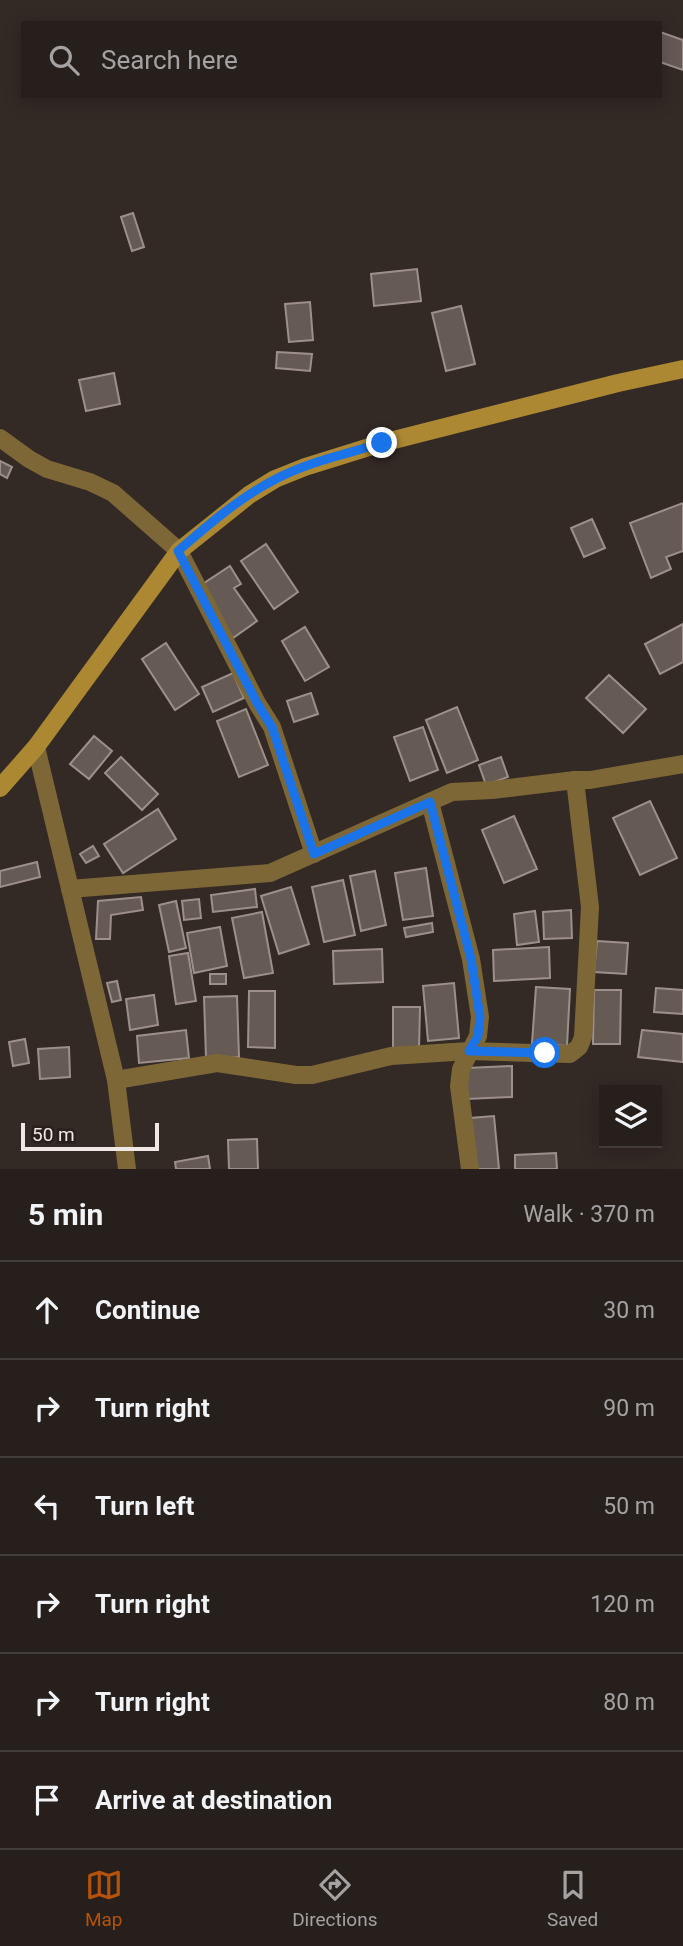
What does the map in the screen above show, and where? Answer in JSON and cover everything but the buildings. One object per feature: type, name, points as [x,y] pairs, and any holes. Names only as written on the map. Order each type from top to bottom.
[{"type":"street","points":[[0,788],[36,747],[178,551],[249,495],[275,479],[382,443],[683,369]]},
{"type":"street","points":[[0,438],[47,469],[90,482],[113,493],[178,551],[272,727],[314,854]]},
{"type":"street","points":[[36,747],[116,1080],[127,1169]]},
{"type":"street","points":[[69,889],[270,873],[452,792],[590,780],[683,764]]},
{"type":"street","points":[[116,1080],[217,1063],[312,1075],[391,1056],[469,1051],[570,1054],[579,1046],[583,1037],[590,907],[575,780]]},
{"type":"street","points":[[430,802],[471,959],[480,1017],[478,1036],[461,1069],[459,1086],[470,1169]]},
{"type":"route","points":[[382,443],[275,479],[208,525],[178,551],[272,727],[314,854],[430,802],[471,959],[480,1017],[478,1036],[469,1051],[545,1053]]}]
